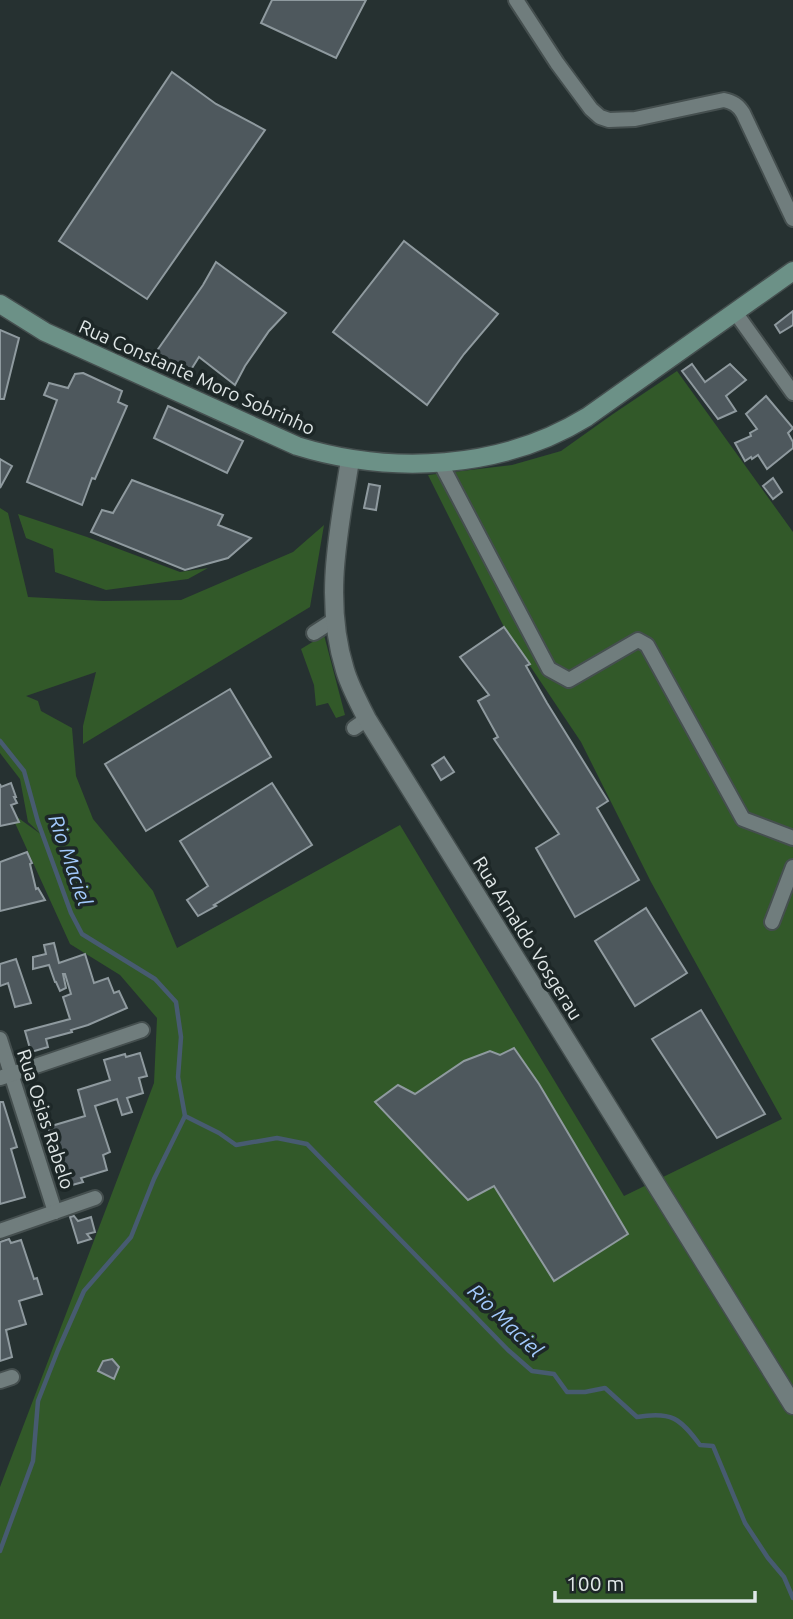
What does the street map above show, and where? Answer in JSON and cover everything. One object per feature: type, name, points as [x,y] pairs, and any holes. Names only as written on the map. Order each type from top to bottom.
[{"type":"main road","name":"Rua Constante Moro Sobrinho","points":[[0,304],[45,332],[271,435],[323,454],[350,460],[411,464],[506,453],[527,447],[567,429],[793,271]]},
{"type":"street","points":[[516,0],[557,63],[600,117],[609,120],[635,120],[724,100],[732,101],[743,113],[793,219]]},
{"type":"street","points":[[735,312],[793,393]]},
{"type":"street","name":"Rua Arnaldo Vosgerau","points":[[350,460],[332,586],[334,620],[345,671],[355,695],[361,724],[793,1405]]},
{"type":"street","points":[[440,462],[549,669],[569,680],[638,640],[647,645],[743,819],[793,838]]},
{"type":"street","points":[[314,633],[334,620]]},
{"type":"street","points":[[772,922],[793,867]]},
{"type":"street","points":[[6,1076],[142,1030]]},
{"type":"street","name":"Rua Osias Rabelo","points":[[0,1039],[6,1076],[55,1212]]},
{"type":"street","points":[[0,1231],[95,1198]]},
{"type":"green space","points":[[677,371],[793,532],[793,1619],[0,1619],[0,1487],[154,1083],[157,1018],[120,975],[70,944],[10,812],[42,835],[28,822],[20,779],[0,753],[0,508],[8,513],[28,597],[103,601],[181,600],[293,552],[324,525],[310,607],[83,744],[83,726],[96,672],[26,696],[38,701],[41,711],[72,728],[76,776],[93,819],[153,891],[177,948],[400,825],[624,1196],[782,1119],[651,882],[581,742],[504,627],[428,475],[512,465],[561,451]]},
{"type":"green space","points":[[18,514],[180,572],[208,568],[188,579],[106,590],[55,572],[53,549],[26,538]]},
{"type":"green space","points":[[324,635],[345,715],[336,718],[328,703],[316,706],[314,685],[301,649]]},
{"type":"building","points":[[272,0],[366,0],[336,58],[261,23]]},
{"type":"building","points":[[172,72],[216,104],[265,130],[147,299],[59,241]]},
{"type":"building","points":[[404,241],[498,314],[464,354],[427,405],[333,332]]},
{"type":"building","points":[[216,262],[286,313],[269,331],[235,385],[199,357],[187,376],[156,352]]},
{"type":"building","points":[[793,311],[793,325],[780,333],[775,325]]},
{"type":"building","points":[[0,330],[19,338],[4,399],[0,399]]},
{"type":"building","points":[[692,364],[705,382],[730,364],[746,380],[726,396],[736,411],[718,419],[682,371]]},
{"type":"building","points":[[83,373],[122,391],[118,402],[127,406],[82,505],[27,482],[57,400],[44,395],[49,383],[68,388],[75,374]]},
{"type":"building","points":[[766,396],[793,428],[788,433],[793,448],[767,469],[758,455],[745,461],[735,443],[751,436],[750,433],[757,429],[746,414]]},
{"type":"building","points":[[168,406],[243,441],[227,473],[154,438]]},
{"type":"building","points":[[0,459],[12,466],[0,488]]},
{"type":"building","points":[[773,478],[782,492],[773,499],[763,486]]},
{"type":"building","points":[[132,480],[223,515],[218,525],[251,538],[228,558],[185,570],[91,532],[102,510],[113,513]]},
{"type":"building","points":[[369,484],[380,486],[376,510],[364,508]]},
{"type":"building","points":[[504,627],[530,664],[526,666],[547,703],[608,801],[597,808],[639,880],[575,917],[536,848],[559,834],[494,739],[498,737],[478,701],[489,695],[460,657]]},
{"type":"building","points":[[230,689],[271,757],[146,831],[105,764]]},
{"type":"building","points":[[444,757],[454,772],[441,780],[432,765]]},
{"type":"building","points":[[11,783],[17,803],[11,805],[19,822],[0,826],[0,784],[1,787]]},
{"type":"building","points":[[272,783],[312,845],[198,916],[187,900],[208,886],[180,841]]},
{"type":"building","points":[[27,852],[32,863],[30,864],[36,889],[38,888],[45,900],[0,911],[0,862]]},
{"type":"building","points":[[646,908],[687,973],[635,1006],[595,941]]},
{"type":"building","points":[[54,943],[59,963],[85,954],[94,983],[108,978],[114,993],[119,991],[127,1008],[71,1030],[72,1032],[46,1039],[48,1047],[31,1052],[25,1031],[70,1019],[63,997],[71,994],[65,974],[66,988],[60,991],[49,965],[33,969],[33,957],[46,954],[44,945]]},
{"type":"building","points":[[16,959],[31,1003],[15,1007],[8,983],[0,986],[0,964]]},
{"type":"building","points":[[701,1010],[765,1114],[717,1138],[652,1039]]},
{"type":"building","points":[[514,1048],[539,1084],[628,1234],[554,1281],[494,1186],[468,1200],[375,1102],[398,1085],[415,1094],[464,1061],[490,1051],[500,1055]]},
{"type":"building","points":[[140,1053],[147,1076],[139,1078],[143,1093],[127,1098],[132,1112],[122,1115],[117,1099],[95,1106],[110,1152],[103,1155],[107,1170],[81,1178],[83,1182],[61,1188],[56,1172],[61,1171],[48,1127],[85,1116],[78,1090],[110,1080],[104,1060]]},
{"type":"building","points":[[0,1102],[3,1102],[17,1147],[11,1149],[25,1197],[0,1204]]},
{"type":"building","points":[[74,1216],[78,1221],[91,1217],[95,1232],[87,1234],[91,1239],[78,1243],[70,1217]]},
{"type":"building","points":[[9,1239],[11,1243],[21,1240],[42,1294],[19,1301],[26,1324],[6,1330],[12,1357],[0,1361],[0,1242]]},
{"type":"building","points":[[112,1359],[119,1367],[114,1379],[98,1371],[103,1361]]},
{"type":"waterway","name":"Rio Maciel","points":[[0,741],[24,771],[38,822],[71,913],[82,934],[155,979],[176,1002],[181,1037],[178,1077],[185,1116],[154,1179],[131,1237],[84,1291],[58,1350],[38,1401],[33,1461],[0,1551]]},
{"type":"waterway","name":"Rio Maciel","points":[[185,1116],[236,1145],[277,1138],[307,1144],[508,1350],[532,1371],[554,1374],[567,1392],[605,1388],[637,1417],[667,1416],[686,1428],[700,1445],[713,1446],[745,1523],[784,1577],[793,1598]]}]
